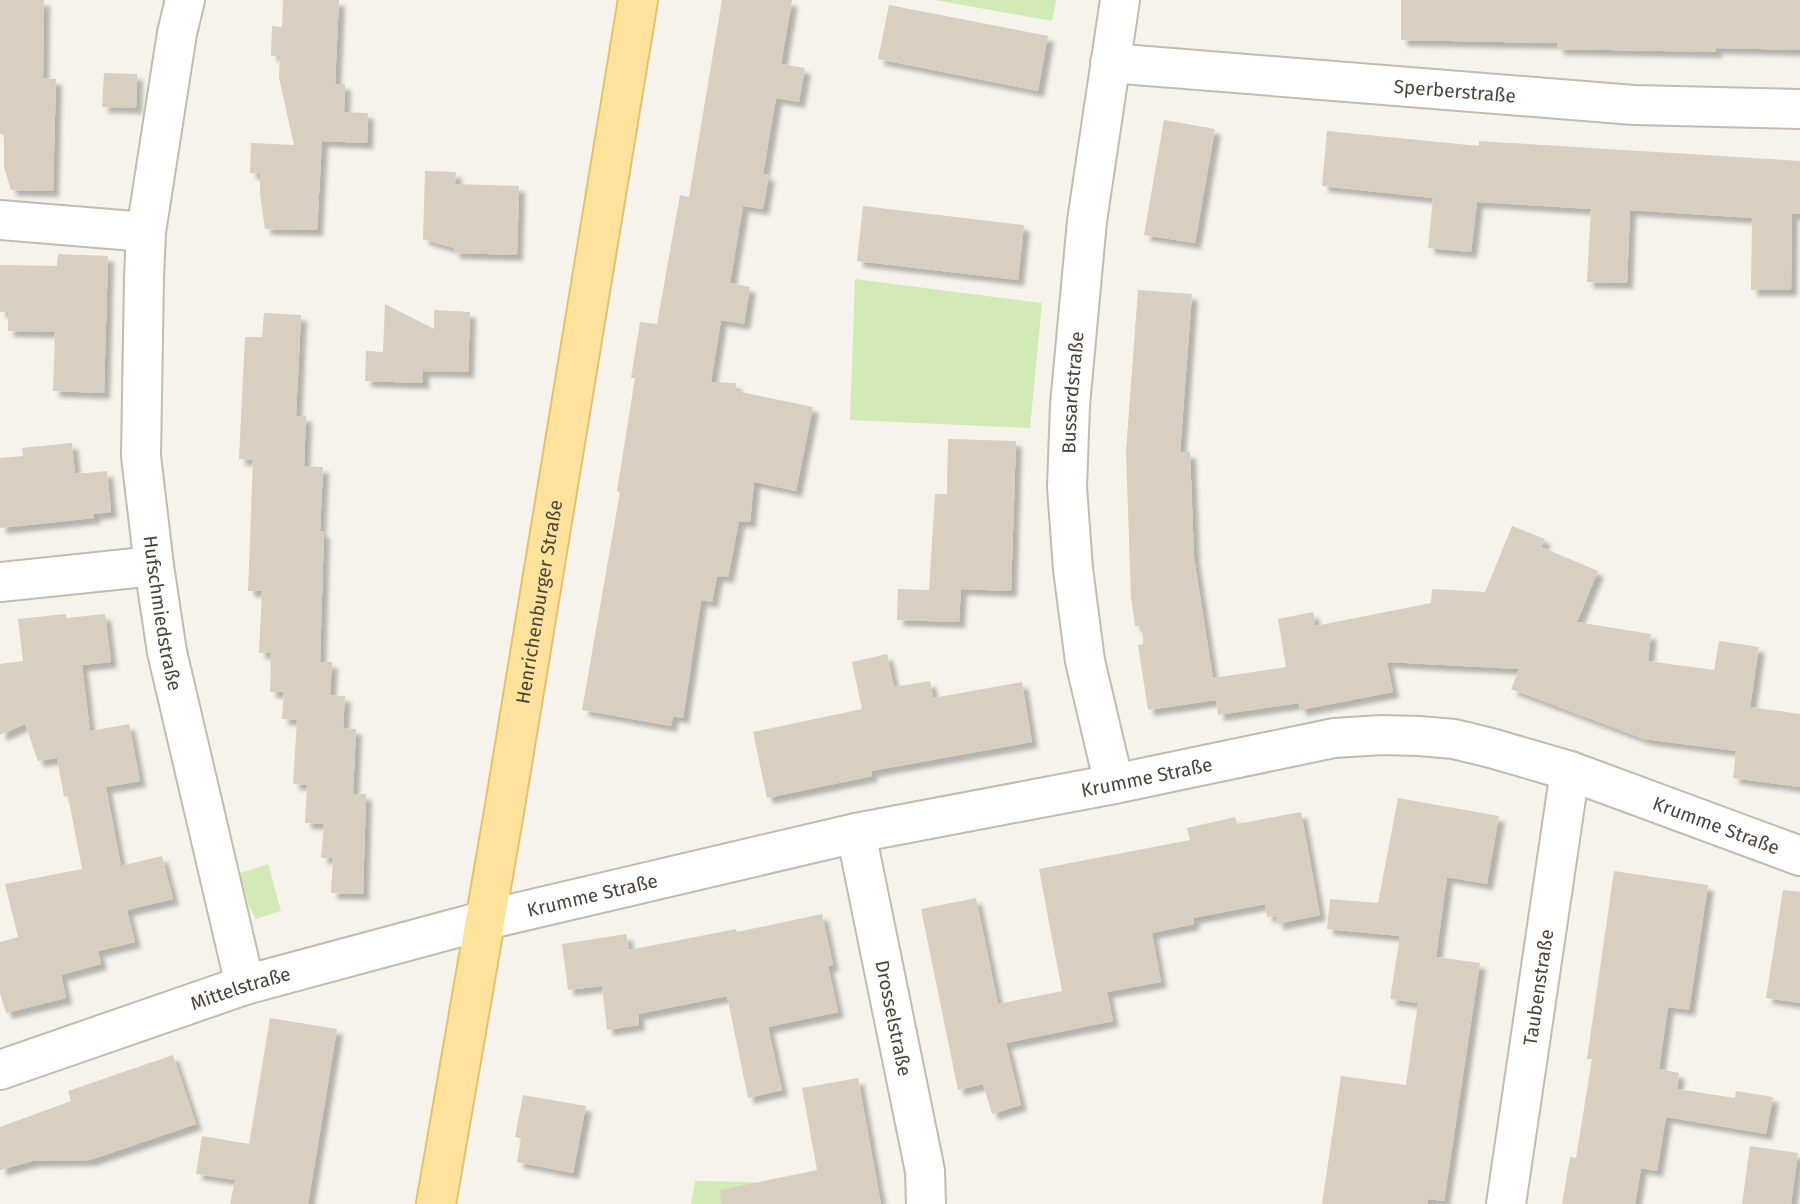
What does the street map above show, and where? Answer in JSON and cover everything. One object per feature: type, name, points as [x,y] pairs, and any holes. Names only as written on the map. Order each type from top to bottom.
[{"type":"main road","name":"Henrichenburger Straße","points":[[436,1204],[486,920],[638,0]]},
{"type":"street","name":"Hufschmiedstraße","points":[[185,0],[177,33],[146,232],[141,456],[167,652],[246,985]]},
{"type":"street","name":"Bussardstraße","points":[[1114,784],[1085,661],[1073,569],[1067,487],[1070,405],[1087,221],[1120,0]]},
{"type":"street","name":"Sperberstraße","points":[[1110,63],[1634,105],[1800,109]]},
{"type":"street","points":[[0,220],[146,232]]},
{"type":"street","points":[[0,582],[154,566]]},
{"type":"street","name":"Krumme Straße","points":[[486,920],[856,833],[1114,784],[1334,738],[1382,735],[1454,739],[1570,771],[1800,856]]},
{"type":"street","name":"Taubenstraße","points":[[1506,1204],[1570,771]]},
{"type":"street","name":"Drosselstraße","points":[[856,833],[925,1171],[926,1204]]},
{"type":"street","name":"Mittelstraße","points":[[0,1070],[246,985],[486,920]]},
{"type":"green space","points":[[935,0],[1056,0],[1052,21]]},
{"type":"green space","points":[[855,279],[1042,303],[1030,428],[850,420]]},
{"type":"green space","points":[[268,864],[281,911],[256,919],[248,904],[240,873]]},
{"type":"green space","points":[[695,1181],[755,1182],[761,1204],[691,1204]]},
{"type":"building","points":[[0,0],[44,0],[43,78],[56,79],[53,191],[11,190],[4,167],[4,135],[0,134]]},
{"type":"building","points":[[283,0],[339,0],[335,84],[345,84],[344,112],[368,113],[367,143],[322,141],[317,230],[265,229],[260,174],[250,173],[251,143],[294,145],[279,78],[280,56],[271,56],[272,26],[282,27]]},
{"type":"building","points":[[722,0],[792,0],[781,64],[805,68],[799,102],[776,98],[763,174],[769,175],[763,209],[743,206],[730,283],[750,287],[744,324],[721,320],[711,382],[736,383],[736,391],[813,407],[796,491],[754,482],[750,522],[739,521],[728,577],[717,576],[712,602],[701,600],[683,718],[673,716],[671,726],[582,710],[620,492],[617,491],[635,378],[631,378],[640,322],[657,324],[680,195],[689,197]]},
{"type":"building","points":[[1401,0],[1800,0],[1800,50],[1716,48],[1716,52],[1557,49],[1558,43],[1401,40]]},
{"type":"building","points":[[889,5],[1048,36],[1038,91],[878,59]]},
{"type":"building","points":[[104,73],[137,74],[136,108],[102,107]]},
{"type":"building","points":[[1164,120],[1215,129],[1195,243],[1144,235]]},
{"type":"building","points":[[1327,131],[1479,146],[1479,141],[1800,161],[1800,214],[1792,214],[1791,290],[1751,290],[1752,218],[1630,210],[1627,283],[1587,282],[1591,209],[1477,202],[1471,252],[1428,248],[1433,198],[1322,186]]},
{"type":"building","points":[[425,171],[456,172],[455,184],[519,186],[517,255],[454,253],[454,248],[423,239]]},
{"type":"building","points":[[863,206],[1024,225],[1018,280],[857,261]]},
{"type":"building","points":[[58,254],[108,256],[104,393],[53,391],[55,332],[8,331],[8,312],[0,312],[0,265],[57,266]]},
{"type":"building","points":[[1138,290],[1192,294],[1180,452],[1190,452],[1194,558],[1213,678],[1286,667],[1278,619],[1313,612],[1315,626],[1431,603],[1432,589],[1485,592],[1512,526],[1545,539],[1541,547],[1598,571],[1577,622],[1651,634],[1648,661],[1714,670],[1719,641],[1759,647],[1750,707],[1800,714],[1800,787],[1733,778],[1736,751],[1644,739],[1511,689],[1519,669],[1387,662],[1393,692],[1300,710],[1299,703],[1218,715],[1216,700],[1148,710],[1138,645],[1143,644],[1142,626],[1135,626],[1131,597],[1126,451]]},
{"type":"building","points":[[385,304],[434,329],[434,310],[470,312],[468,372],[423,371],[423,383],[365,381],[366,351],[383,352]]},
{"type":"building","points":[[264,313],[301,315],[296,416],[306,416],[304,466],[323,467],[320,662],[332,662],[330,695],[345,696],[343,728],[356,729],[353,794],[366,794],[363,894],[331,893],[333,858],[321,858],[324,824],[305,823],[307,785],[293,784],[297,720],[282,719],[284,692],[270,692],[271,653],[259,653],[262,591],[248,591],[253,460],[239,459],[245,337],[262,337]]},
{"type":"building","points":[[948,439],[1016,441],[1011,591],[961,589],[959,622],[897,620],[898,589],[929,590],[935,494],[947,494]]},
{"type":"building","points":[[72,443],[75,474],[107,471],[111,512],[94,514],[94,518],[0,528],[0,458],[23,456],[22,448]]},
{"type":"building","points":[[66,614],[66,618],[105,614],[111,662],[82,665],[90,731],[129,724],[140,781],[106,787],[121,866],[162,856],[173,899],[127,910],[135,942],[98,951],[101,964],[61,975],[66,998],[6,1013],[0,993],[0,942],[18,937],[5,884],[82,869],[68,796],[64,797],[57,758],[38,761],[25,724],[0,735],[0,664],[23,661],[18,619]]},
{"type":"building","points":[[887,654],[894,687],[930,681],[933,698],[1022,682],[1032,742],[871,771],[872,776],[767,798],[753,732],[862,709],[852,662]]},
{"type":"building","points":[[1398,798],[1499,816],[1487,884],[1447,877],[1436,957],[1480,963],[1444,1201],[1428,1199],[1428,1204],[1322,1204],[1341,1076],[1406,1085],[1418,1003],[1390,999],[1400,936],[1327,929],[1330,899],[1378,903]]},
{"type":"building","points":[[1301,812],[1320,915],[1277,924],[1276,916],[1267,917],[1265,904],[1193,918],[1194,924],[1152,933],[1161,982],[1107,992],[1113,1021],[1006,1043],[1021,1105],[992,1114],[983,1084],[958,1090],[921,909],[976,898],[998,1004],[1062,991],[1039,869],[1190,840],[1187,828],[1235,817],[1237,824]]},
{"type":"building","points":[[1614,871],[1708,885],[1689,1010],[1668,1007],[1659,1069],[1679,1073],[1677,1089],[1735,1098],[1736,1091],[1773,1097],[1766,1134],[1666,1117],[1657,1171],[1641,1168],[1635,1204],[1562,1204],[1570,1157],[1576,1158],[1592,1059],[1587,1059]]},
{"type":"building","points":[[1783,890],[1800,892],[1800,1003],[1766,998]]},
{"type":"building","points":[[822,914],[833,965],[828,966],[838,1012],[768,1027],[782,1090],[748,1098],[727,996],[638,1014],[639,1025],[607,1030],[602,986],[568,990],[562,944],[626,934],[629,950],[736,929],[737,932]]},
{"type":"building","points":[[270,1018],[337,1029],[308,1204],[230,1204],[235,1180],[196,1174],[202,1136],[249,1144]]},
{"type":"building","points":[[173,1055],[196,1124],[90,1160],[32,1161],[0,1170],[0,1127],[71,1101],[68,1091]]},
{"type":"building","points":[[858,1078],[881,1204],[721,1204],[720,1190],[817,1170],[802,1088]]},
{"type":"building","points":[[523,1095],[586,1106],[573,1173],[517,1162],[521,1138],[515,1137]]},
{"type":"building","points":[[1750,1146],[1798,1153],[1791,1204],[1742,1204]]}]
